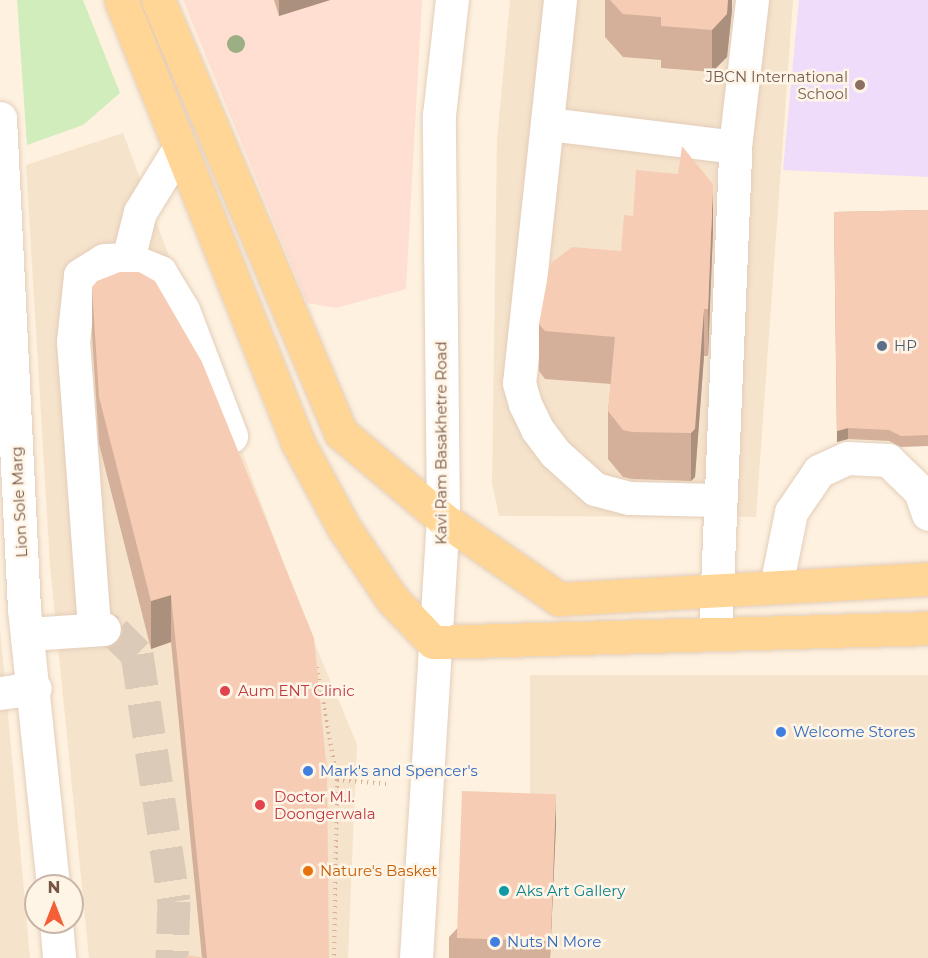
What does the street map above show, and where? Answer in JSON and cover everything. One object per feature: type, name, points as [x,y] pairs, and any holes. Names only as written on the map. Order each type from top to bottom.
[{"type":"main road","points":[[121,0],[297,441],[344,528],[392,599],[433,642],[928,628]]},
{"type":"main road","points":[[158,0],[341,433],[443,519],[559,599],[928,579]]},
{"type":"street","name":"Kavi Ram Basakhetre Road","points":[[416,958],[433,642],[443,519],[439,115],[452,0]]},
{"type":"street","points":[[560,0],[519,383],[525,404],[537,429],[555,453],[595,489],[629,498],[719,500]]},
{"type":"street","points":[[716,634],[719,500],[735,147],[752,0]]},
{"type":"street","name":"Lion Sole Marg","points":[[0,118],[28,634],[52,874]]},
{"type":"street","points":[[548,124],[735,147]]},
{"type":"street","points":[[128,259],[140,212],[180,147]]},
{"type":"street","points":[[28,634],[99,628],[73,342],[75,303],[80,275],[104,260],[128,259],[160,272],[183,310],[240,461]]},
{"type":"street","points":[[776,586],[791,512],[819,471],[847,458],[888,460],[920,491],[928,514]]},
{"type":"street","points":[[0,693],[35,687]]},
{"type":"street","points":[[57,934],[59,958]]},
{"type":"path","points":[[314,655],[337,780],[334,958]]},
{"type":"path","points":[[337,780],[425,787]]},
{"type":"shaded area","points":[[183,0],[422,0],[406,289],[336,308],[307,303]]},
{"type":"shaded area","points":[[510,0],[793,0],[756,517],[499,516],[492,483],[497,140]]},
{"type":"shaded area","name":"JBCN International School","points":[[799,0],[928,0],[928,177],[783,170]]},
{"type":"shaded area","points":[[123,133],[306,623],[357,744],[348,958],[89,958],[84,908],[84,874],[81,874],[50,565],[26,165]]},
{"type":"shaded area","points":[[0,629],[24,892],[24,934],[28,934],[30,958],[0,958]]},
{"type":"shaded area","points":[[530,675],[928,675],[928,958],[530,958]]},
{"type":"green space","points":[[17,0],[83,0],[120,93],[83,125],[27,145]]},
{"type":"building","points":[[610,0],[728,0],[727,14],[712,30],[661,26],[661,17],[623,14]]},
{"type":"building","points":[[682,146],[713,184],[708,309],[704,309],[695,429],[691,433],[632,432],[623,430],[608,411],[615,337],[545,331],[539,324],[550,264],[572,247],[621,251],[624,215],[633,216],[636,170],[678,174]]},
{"type":"building","points":[[928,210],[928,435],[901,436],[889,430],[848,428],[837,431],[834,212]]},
{"type":"building","points":[[120,272],[139,272],[155,281],[202,362],[314,638],[327,772],[329,958],[207,958],[171,595],[151,601],[99,397],[92,287],[97,281]]},
{"type":"building","name":"Aks Art Gallery","points":[[462,791],[556,794],[551,941],[457,938]]},
{"type":"building","points":[[187,955],[205,958],[186,958]]},
{"type":"tunnel","points":[[104,629],[115,632],[137,654],[174,901],[172,958]]},
{"type":"place","name":"JBCN International School","points":[[860,85]]},
{"type":"place","name":"HP","points":[[882,346]]},
{"type":"place","name":"Aum ENT Clinic","points":[[225,691]]},
{"type":"place","name":"Welcome Stores","points":[[781,732]]},
{"type":"place","name":"Mark's and Spencer's","points":[[308,771]]},
{"type":"place","name":"Doctor M.I. Doongerwala","points":[[260,805]]},
{"type":"place","name":"Nature's Basket","points":[[308,871]]},
{"type":"place","name":"Aks Art Gallery","points":[[504,891]]},
{"type":"place","name":"Nuts N More","points":[[495,942]]}]
